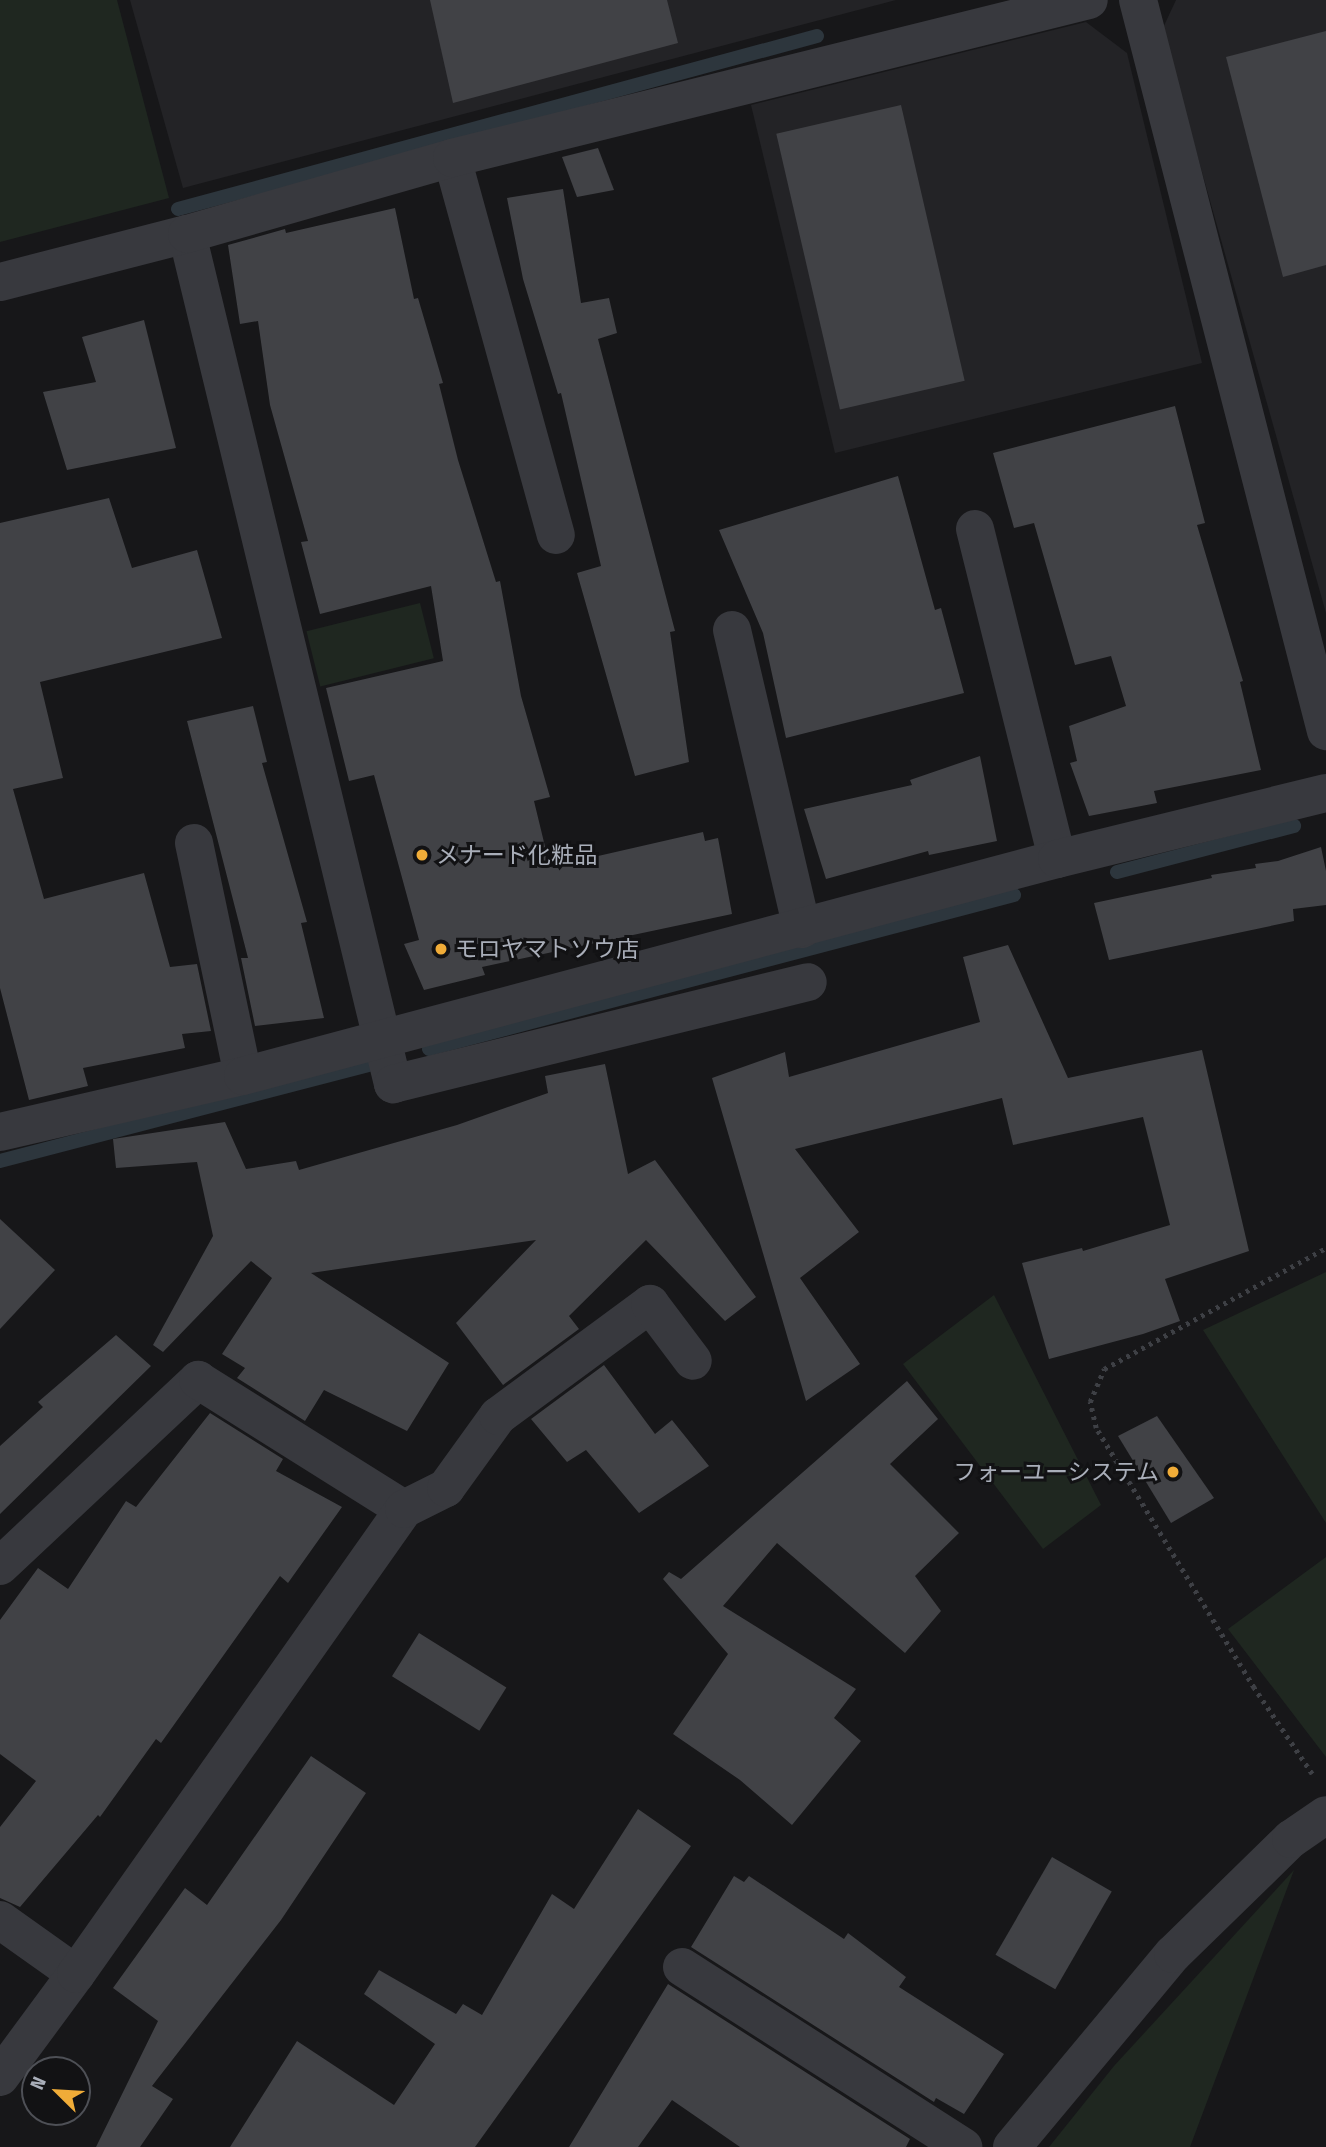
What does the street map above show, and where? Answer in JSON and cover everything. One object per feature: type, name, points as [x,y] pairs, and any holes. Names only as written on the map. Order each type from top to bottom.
[{"type":"street","points":[[0,282],[187,234],[452,158],[1089,0]]},
{"type":"street","points":[[1138,0],[1326,731]]},
{"type":"street","points":[[452,158],[556,535]]},
{"type":"street","points":[[187,234],[394,1084],[808,982]]},
{"type":"street","points":[[975,529],[1057,859]]},
{"type":"street","points":[[732,630],[802,929]]},
{"type":"street","points":[[0,1132],[243,1076],[1057,859],[1326,793]]},
{"type":"street","points":[[194,843],[243,1076]]},
{"type":"street","points":[[0,2077],[76,1974],[404,1509],[446,1488],[498,1416],[650,1304],[693,1362]]},
{"type":"street","points":[[0,1566],[198,1380],[404,1509]]},
{"type":"street","points":[[1012,2147],[1173,1954],[1291,1839],[1322,1800]]},
{"type":"street","points":[[0,1920],[76,1974]]},
{"type":"street","points":[[681,1967],[963,2147]]},
{"type":"path","points":[[1322,1800],[1096,1428],[1090,1402],[1104,1369],[1326,1248]]},
{"type":"shaded area","points":[[0,0],[117,0],[169,198],[0,242]]},
{"type":"shaded area","points":[[130,0],[896,0],[183,188]]},
{"type":"shaded area","points":[[1176,0],[1326,0],[1326,613],[1162,30]]},
{"type":"shaded area","points":[[1086,22],[1127,53],[1202,363],[835,453],[751,105]]},
{"type":"shaded area","points":[[420,603],[434,658],[320,687],[306,631]]},
{"type":"shaded area","points":[[1326,1272],[1326,1523],[1203,1330]]},
{"type":"shaded area","points":[[994,1295],[1101,1505],[1043,1549],[903,1364]]},
{"type":"shaded area","points":[[1326,1557],[1326,1757],[1228,1629]]},
{"type":"shaded area","points":[[1294,1870],[1190,2147],[1049,2147],[1114,2066]]},
{"type":"building","points":[[430,0],[667,0],[678,43],[453,103]]},
{"type":"building","points":[[1326,31],[1326,265],[1283,277],[1226,57]]},
{"type":"building","points":[[901,105],[965,381],[840,410],[776,134]]},
{"type":"building","points":[[598,148],[614,190],[577,197],[562,157]]},
{"type":"building","points":[[563,189],[581,303],[609,298],[617,333],[598,339],[675,631],[670,632],[689,762],[635,776],[577,573],[601,566],[561,393],[558,394],[523,279],[507,198]]},
{"type":"building","points":[[395,208],[414,299],[418,298],[443,383],[439,384],[458,460],[496,582],[500,581],[521,696],[550,797],[534,801],[550,867],[703,832],[705,841],[718,838],[732,914],[482,967],[485,975],[424,990],[404,944],[419,940],[374,775],[349,781],[326,688],[443,661],[431,586],[320,614],[301,542],[308,541],[270,405],[258,321],[240,324],[228,245],[285,229],[286,233]]},
{"type":"building","points":[[144,320],[176,448],[67,470],[43,392],[96,382],[82,337]]},
{"type":"building","points":[[1175,406],[1205,523],[1197,525],[1243,681],[1240,682],[1261,770],[1154,791],[1157,803],[1089,816],[1070,763],[1077,761],[1069,726],[1126,706],[1111,656],[1075,665],[1034,523],[1014,528],[993,453]]},
{"type":"building","points":[[898,476],[935,610],[941,608],[964,693],[786,738],[763,633],[719,530]]},
{"type":"building","points":[[109,498],[132,568],[197,550],[222,638],[40,682],[63,778],[13,789],[44,899],[144,873],[170,967],[197,964],[211,1031],[182,1034],[185,1048],[83,1068],[88,1086],[29,1100],[0,988],[0,523]]},
{"type":"building","points":[[253,706],[267,762],[262,763],[307,922],[301,923],[324,1018],[255,1026],[241,958],[248,958],[187,721]]},
{"type":"building","points":[[980,756],[997,841],[929,855],[928,851],[826,879],[804,809],[912,785],[910,780]]},
{"type":"building","points":[[1321,847],[1326,871],[1326,905],[1293,909],[1294,921],[1109,960],[1094,903],[1212,878],[1211,875],[1256,868],[1255,864],[1278,861]]},
{"type":"building","points":[[1008,945],[1068,1078],[1202,1050],[1249,1251],[1165,1279],[1180,1321],[1143,1334],[1049,1359],[1022,1263],[1082,1248],[1083,1251],[1170,1225],[1143,1117],[1013,1145],[1002,1098],[795,1149],[859,1232],[800,1278],[860,1364],[806,1401],[712,1078],[785,1052],[789,1077],[980,1022],[963,957]]},
{"type":"building","points":[[605,1064],[628,1174],[655,1160],[756,1297],[725,1321],[646,1240],[569,1316],[579,1329],[503,1385],[456,1323],[536,1240],[311,1273],[449,1363],[407,1431],[324,1390],[305,1421],[237,1378],[245,1368],[222,1354],[272,1278],[251,1261],[163,1352],[153,1345],[213,1236],[197,1162],[116,1168],[113,1139],[225,1122],[246,1169],[296,1161],[299,1170],[457,1125],[548,1093],[545,1076]]},
{"type":"building","points":[[0,1219],[55,1270],[0,1329]]},
{"type":"building","points":[[116,1335],[151,1366],[0,1514],[0,1446],[43,1407],[38,1402]]},
{"type":"building","points":[[604,1365],[655,1434],[672,1420],[709,1466],[639,1513],[586,1450],[567,1462],[531,1419]]},
{"type":"building","points":[[907,1381],[938,1419],[890,1464],[959,1533],[915,1576],[941,1611],[905,1653],[777,1543],[723,1606],[856,1689],[834,1718],[861,1741],[792,1825],[740,1780],[673,1734],[728,1654],[663,1579],[669,1572],[681,1579]]},
{"type":"building","points":[[210,1413],[283,1459],[276,1471],[342,1507],[288,1583],[280,1576],[161,1743],[156,1739],[100,1817],[98,1815],[20,1907],[0,1898],[0,1827],[36,1781],[0,1754],[0,1620],[38,1568],[68,1589],[126,1501],[136,1507]]},
{"type":"building","points":[[1157,1416],[1214,1498],[1171,1523],[1118,1436]]},
{"type":"building","points":[[419,1633],[506,1688],[479,1731],[392,1676]]},
{"type":"building","points":[[311,1756],[366,1793],[281,1920],[152,2086],[173,2099],[140,2147],[96,2147],[158,2021],[113,1988],[185,1888],[207,1905]]},
{"type":"building","points":[[638,1809],[691,1846],[475,2147],[230,2147],[297,2041],[394,2105],[435,2044],[364,1994],[379,1970],[456,2014],[463,2004],[482,2015],[552,1894],[574,1909]]},
{"type":"building","points":[[1052,1857],[1112,1891],[1055,1989],[996,1955]]},
{"type":"building","points":[[734,1876],[744,1882],[749,1876],[844,1939],[848,1933],[906,1977],[899,1987],[1004,2054],[964,2114],[936,2098],[934,2102],[691,1947]]},
{"type":"building","points":[[668,1984],[910,2139],[906,2147],[740,2147],[672,2100],[638,2147],[569,2147]]},
{"type":"waterway","points":[[178,209],[817,36]]},
{"type":"waterway","points":[[1117,872],[1294,826]]},
{"type":"waterway","points":[[429,1049],[1014,895]]},
{"type":"waterway","points":[[0,1161],[372,1064]]},
{"type":"place","name":"メナード化粧品","points":[[422,855]]},
{"type":"place","name":"モロヤマトソウ店","points":[[441,949]]},
{"type":"place","name":"フォーユーシステム","points":[[1173,1472]]}]
